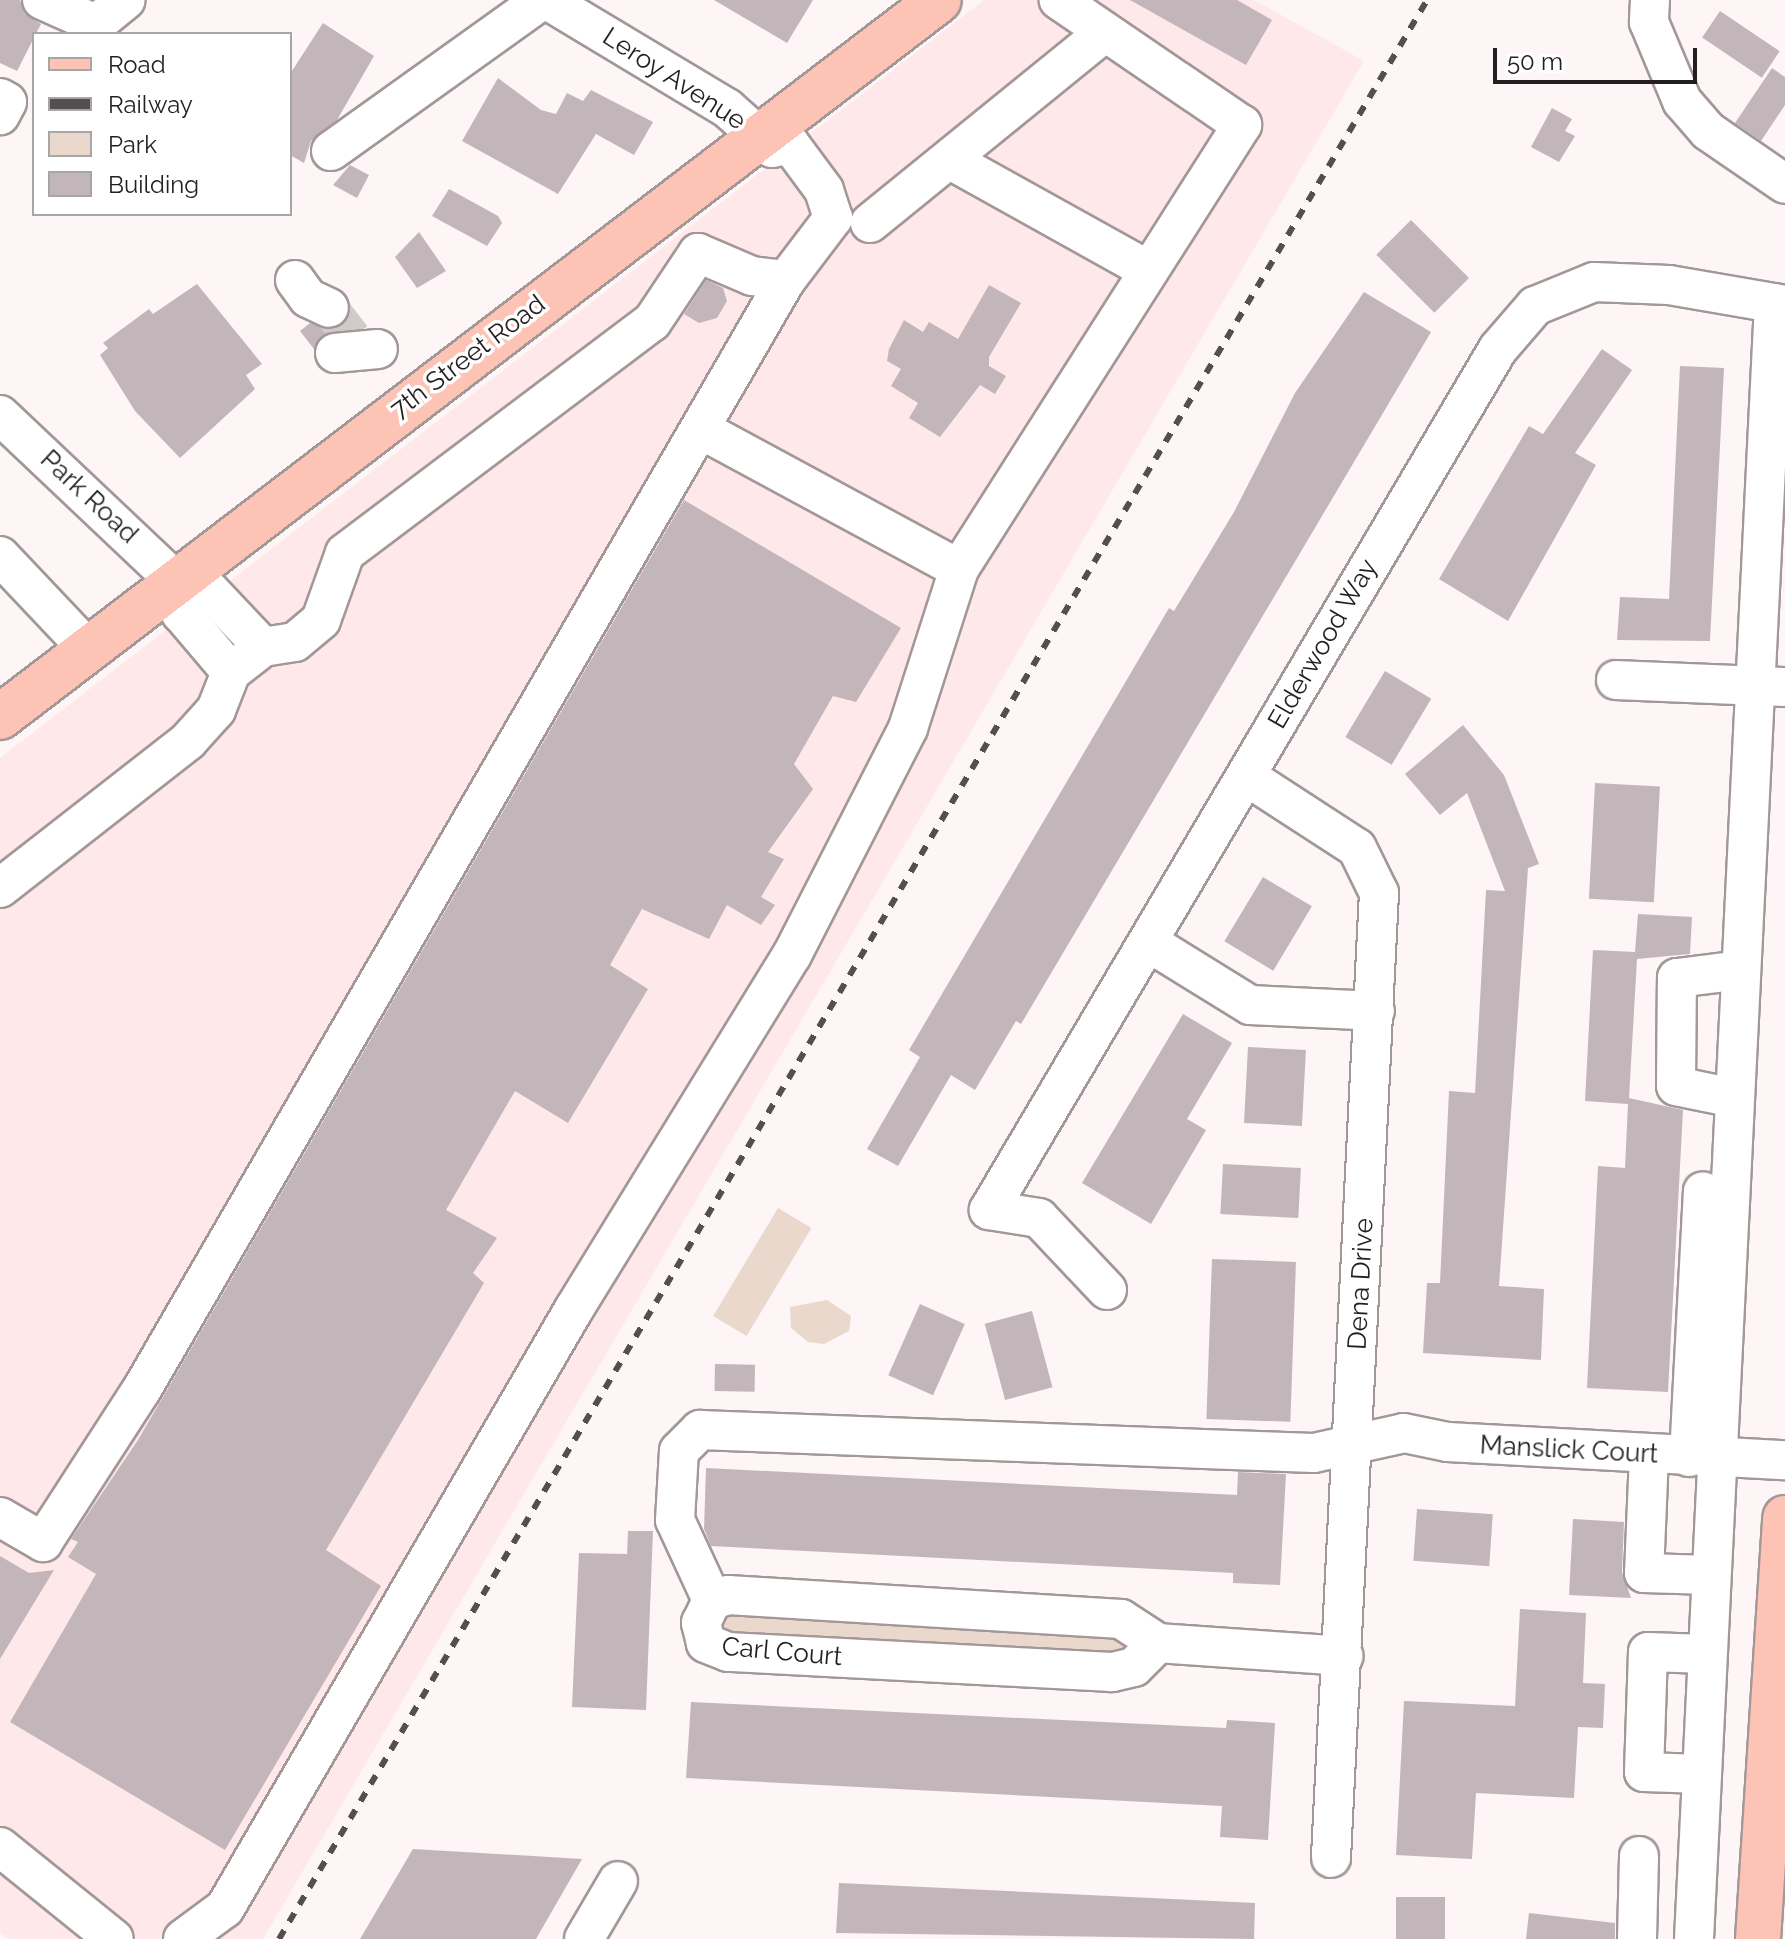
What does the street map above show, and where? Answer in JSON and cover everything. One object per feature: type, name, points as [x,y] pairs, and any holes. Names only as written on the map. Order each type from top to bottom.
[{"type":"main road","name":"7th Street Road","points":[[0,717],[88,649],[184,587],[766,142],[939,0]]},
{"type":"main road","points":[[1758,1939],[1785,1518]]},
{"type":"street","points":[[42,0],[96,24],[126,0]]},
{"type":"street","points":[[331,151],[544,0]]},
{"type":"street","name":"Leroy Avenue","points":[[544,0],[727,108],[766,142]]},
{"type":"street","points":[[183,1939],[225,1908],[574,1309],[792,955],[908,728],[959,569],[1242,125],[1059,0]]},
{"type":"street","points":[[1650,0],[1649,22],[1682,101],[1708,131],[1785,184]]},
{"type":"street","points":[[870,223],[952,161],[1104,33]]},
{"type":"street","points":[[0,98],[7,102],[0,115]]},
{"type":"street","points":[[0,1517],[43,1542],[142,1389],[702,430],[786,280],[833,218],[827,207],[804,207],[770,161],[766,142]]},
{"type":"street","points":[[952,161],[1148,270]]},
{"type":"street","points":[[0,888],[188,741],[216,710],[231,672],[263,647],[295,642],[321,620],[345,553],[652,322],[698,253],[752,276],[786,280]]},
{"type":"street","name":"Elderwood Way","points":[[1107,1290],[1039,1218],[989,1210],[1524,316],[1552,295],[1594,282],[1669,285],[1780,304]]},
{"type":"street","points":[[1694,1939],[1711,1575],[1703,1458],[1731,1172],[1741,970],[1770,687],[1780,304]]},
{"type":"street","name":"Park Road","points":[[0,416],[184,587]]},
{"type":"street","points":[[702,430],[959,569]]},
{"type":"street","points":[[0,556],[88,649]]},
{"type":"street","points":[[231,672],[181,613],[184,587],[210,591],[263,647]]},
{"type":"street","points":[[1616,680],[1770,687]]},
{"type":"street","name":"Dena Drive","points":[[1246,776],[1337,832],[1369,866],[1379,893],[1355,1445],[1331,1858]]},
{"type":"street","points":[[1148,942],[1250,1005],[1375,1011]]},
{"type":"street","points":[[1734,1098],[1676,1086],[1677,978],[1741,970]]},
{"type":"street","name":"Manslick Court","points":[[712,1600],[675,1520],[679,1451],[700,1430],[1314,1453],[1404,1433],[1448,1442],[1785,1460]]},
{"type":"street","points":[[1649,1455],[1644,1573],[1711,1575]]},
{"type":"street","name":"Carl Court","points":[[1158,1643],[1141,1663],[1112,1672],[728,1652],[706,1643],[702,1612],[712,1600],[728,1595],[1121,1619],[1158,1643],[1344,1656]]},
{"type":"street","points":[[1702,1774],[1644,1772],[1648,1652],[1707,1654]]},
{"type":"street","points":[[0,1847],[114,1939]]},
{"type":"street","points":[[1637,1939],[1639,1856]]},
{"type":"street","points":[[584,1939],[618,1881]]},
{"type":"shaded area","points":[[984,0],[1254,0],[1364,61],[263,1939],[8,1939],[0,1932],[0,758]]},
{"type":"green space","points":[[778,1208],[811,1228],[747,1336],[713,1316]]},
{"type":"green space","points":[[827,1300],[851,1316],[849,1331],[824,1344],[808,1342],[791,1328],[790,1307]]},
{"type":"green space","points":[[723,1612],[1111,1629],[1128,1644],[1123,1655],[729,1640],[717,1625]]},
{"type":"building","points":[[0,0],[20,0],[25,14],[41,24],[37,32],[32,32],[32,42],[17,71],[0,63]]},
{"type":"building","points":[[714,0],[813,0],[787,43]]},
{"type":"building","points":[[1130,0],[1237,0],[1272,20],[1246,65]]},
{"type":"building","points":[[1720,11],[1780,51],[1762,78],[1702,38]]},
{"type":"building","points":[[323,23],[374,56],[337,120],[311,141],[304,163],[292,156],[292,71]]},
{"type":"building","points":[[1772,68],[1785,77],[1785,105],[1761,141],[1735,123]]},
{"type":"building","points":[[498,78],[541,110],[556,114],[567,93],[583,101],[591,90],[653,122],[634,155],[596,134],[558,194],[462,141]]},
{"type":"building","points":[[1552,108],[1572,119],[1565,131],[1575,136],[1559,162],[1531,147]]},
{"type":"building","points":[[350,165],[369,175],[357,198],[333,185]]},
{"type":"building","points":[[449,189],[498,216],[502,223],[487,246],[432,216]]},
{"type":"building","points":[[1411,220],[1469,278],[1434,313],[1376,255]]},
{"type":"building","points":[[419,232],[446,271],[417,288],[395,257]]},
{"type":"building","points":[[706,280],[723,288],[727,301],[717,318],[699,323],[684,314]]},
{"type":"building","points":[[197,284],[262,364],[246,375],[255,389],[180,458],[135,411],[100,355],[108,348],[103,343],[149,309],[153,314]]},
{"type":"building","points":[[989,285],[1021,303],[989,357],[989,366],[1006,376],[995,394],[980,385],[940,437],[909,418],[918,403],[891,386],[901,369],[887,361],[889,349],[904,320],[923,332],[929,322],[958,339]]},
{"type":"building","points":[[1364,292],[1431,332],[1021,1024],[1016,1021],[975,1090],[951,1075],[898,1166],[867,1149],[920,1057],[909,1050],[1169,608],[1174,611],[1234,512],[1295,393]]},
{"type":"building","points":[[349,315],[361,328],[323,335],[314,349],[300,331],[310,323],[332,330]]},
{"type":"building","points":[[1602,349],[1632,370],[1575,453],[1596,465],[1508,621],[1439,579],[1529,426],[1543,434]]},
{"type":"building","points":[[1680,366],[1724,368],[1710,641],[1617,640],[1620,597],[1669,599]]},
{"type":"building","points":[[684,500],[901,628],[856,702],[833,696],[794,764],[813,789],[768,852],[784,859],[761,897],[775,905],[761,925],[727,905],[709,939],[642,909],[610,965],[648,989],[568,1123],[515,1091],[446,1210],[497,1238],[473,1273],[484,1283],[326,1550],[381,1586],[225,1850],[10,1722],[96,1574],[68,1557],[78,1542],[71,1539],[138,1440]]},
{"type":"building","points":[[1385,671],[1431,699],[1392,765],[1345,737]]},
{"type":"building","points":[[1463,725],[1504,775],[1539,864],[1528,868],[1499,1286],[1544,1289],[1541,1360],[1423,1353],[1427,1283],[1440,1283],[1449,1091],[1475,1093],[1486,890],[1505,891],[1467,793],[1440,815],[1405,774]]},
{"type":"building","points":[[1595,783],[1660,786],[1654,902],[1589,899]]},
{"type":"building","points":[[1263,877],[1312,906],[1273,971],[1224,941]]},
{"type":"building","points":[[1638,914],[1692,917],[1690,954],[1637,959],[1629,1098],[1683,1110],[1668,1392],[1587,1388],[1598,1166],[1625,1168],[1628,1104],[1585,1101],[1593,950],[1635,952]]},
{"type":"building","points":[[1183,1014],[1232,1043],[1187,1119],[1206,1130],[1151,1224],[1082,1183]]},
{"type":"building","points":[[1248,1047],[1306,1050],[1302,1126],[1244,1123]]},
{"type":"building","points":[[1223,1164],[1301,1168],[1298,1218],[1220,1214]]},
{"type":"building","points":[[1212,1259],[1296,1262],[1290,1422],[1206,1419]]},
{"type":"building","points":[[920,1304],[965,1324],[933,1395],[888,1375]]},
{"type":"building","points":[[1032,1311],[1052,1387],[1005,1400],[985,1324]]},
{"type":"building","points":[[715,1364],[755,1365],[755,1392],[715,1391]]},
{"type":"building","points":[[706,1468],[1237,1495],[1238,1472],[1286,1474],[1280,1585],[1233,1583],[1233,1573],[711,1546],[704,1529]]},
{"type":"building","points":[[1417,1509],[1493,1514],[1489,1566],[1413,1561]]},
{"type":"building","points":[[1573,1519],[1624,1522],[1622,1572],[1631,1598],[1569,1595]]},
{"type":"building","points":[[628,1531],[653,1531],[646,1710],[572,1707],[579,1553],[627,1554]]},
{"type":"building","points":[[0,1556],[29,1573],[54,1570],[0,1659]]},
{"type":"building","points":[[1520,1609],[1586,1613],[1583,1683],[1605,1684],[1603,1728],[1578,1727],[1574,1798],[1476,1793],[1472,1859],[1396,1855],[1404,1701],[1515,1706]]},
{"type":"building","points":[[691,1702],[1226,1728],[1227,1720],[1275,1723],[1268,1840],[1220,1837],[1222,1806],[686,1778]]},
{"type":"building","points":[[413,1849],[582,1859],[536,1939],[360,1939]]},
{"type":"building","points":[[839,1883],[1255,1903],[1254,1939],[836,1933]]},
{"type":"building","points":[[1396,1897],[1445,1897],[1445,1939],[1396,1939]]},
{"type":"building","points":[[1529,1913],[1615,1923],[1615,1939],[1526,1939]]},
{"type":"tunnel","points":[[329,308],[353,339]]},
{"type":"railway","points":[[279,1939],[1427,0]]}]
